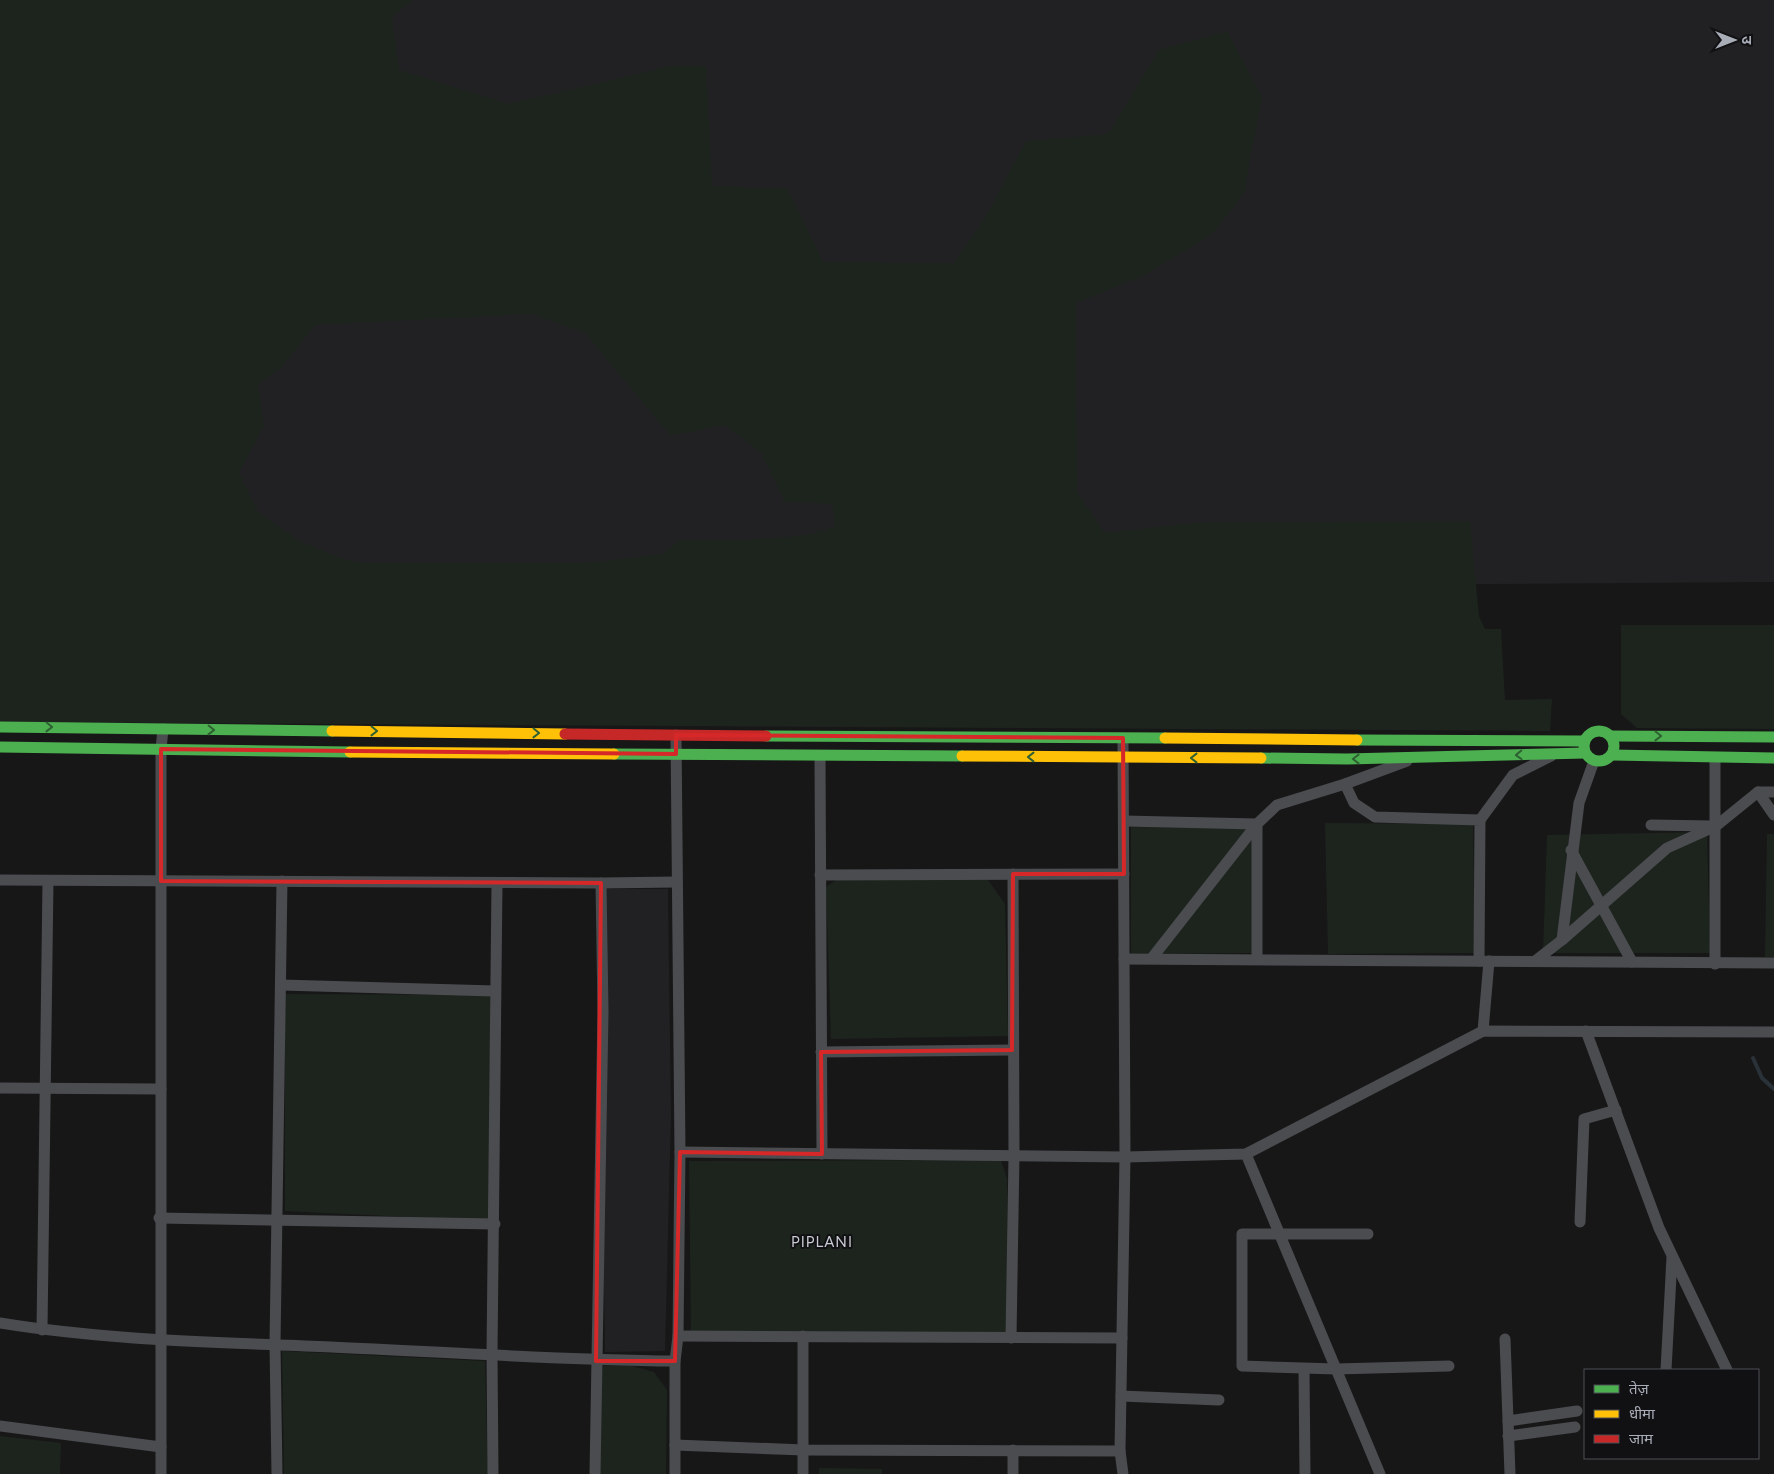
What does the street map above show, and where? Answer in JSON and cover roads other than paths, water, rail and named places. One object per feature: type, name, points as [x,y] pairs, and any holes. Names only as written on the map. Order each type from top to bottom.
[{"type":"street","points":[[0,727],[676,735],[1584,740]]},
{"type":"street","points":[[160,1474],[162,1341],[159,1218],[160,749],[163,729]]},
{"type":"street","points":[[1585,753],[1584,740],[1596,731],[1610,736],[1774,737]]},
{"type":"street","points":[[675,1474],[675,1361],[678,1336],[680,1152],[676,735]]},
{"type":"street","points":[[1610,736],[1614,745],[1612,755]]},
{"type":"street","points":[[1739,737],[1739,758]]},
{"type":"street","points":[[1123,738],[1125,1157],[1120,1451],[1123,1474]]},
{"type":"street","points":[[0,746],[820,756],[1410,759],[1585,753],[1594,761],[1604,761],[1612,755],[1774,758]]},
{"type":"street","points":[[1483,1031],[1484,961],[1480,820],[1513,776],[1555,754]]},
{"type":"street","points":[[820,756],[822,1154]]},
{"type":"street","points":[[1715,758],[1715,964]]},
{"type":"street","points":[[1152,958],[1256,824],[1277,805],[1345,784],[1410,759]]},
{"type":"street","points":[[1562,940],[1579,803],[1594,761]]},
{"type":"street","points":[[1345,784],[1354,803],[1375,817],[1480,820]]},
{"type":"street","points":[[1758,792],[1774,815]]},
{"type":"street","points":[[1535,961],[1562,940],[1667,848],[1716,826],[1758,792],[1774,792]]},
{"type":"street","points":[[1124,822],[1256,824]]},
{"type":"street","points":[[1256,824],[1256,958]]},
{"type":"street","points":[[1651,826],[1716,826]]},
{"type":"street","points":[[1572,850],[1632,962]]},
{"type":"street","points":[[1011,1338],[1014,1156],[1012,1050],[1013,874]]},
{"type":"street","points":[[820,875],[1124,874]]},
{"type":"street","points":[[0,880],[496,883],[676,882]]},
{"type":"street","points":[[42,1330],[48,881]]},
{"type":"street","points":[[277,1474],[275,1344],[282,881]]},
{"type":"street","points":[[494,1474],[492,1354],[495,1224],[496,883]]},
{"type":"street","points":[[595,1474],[603,1012],[601,883]]},
{"type":"street","points":[[1124,959],[1256,958],[1715,964],[1774,963]]},
{"type":"street","points":[[281,985],[495,991]]},
{"type":"street","points":[[680,1152],[1125,1157],[1246,1154],[1483,1031],[1774,1032]]},
{"type":"street","points":[[1586,1031],[1660,1228],[1727,1369]]},
{"type":"street","points":[[821,1052],[1012,1050]]},
{"type":"street","points":[[0,1088],[160,1089]]},
{"type":"street","points":[[1580,1222],[1584,1119],[1616,1110]]},
{"type":"street","points":[[1246,1154],[1380,1474]]},
{"type":"street","points":[[159,1218],[495,1224]]},
{"type":"street","points":[[1368,1234],[1242,1234],[1241,1364],[1244,1368],[1304,1369],[1449,1366]]},
{"type":"street","points":[[1666,1369],[1672,1255]]},
{"type":"street","points":[[0,1323],[42,1330],[162,1341],[492,1354],[596,1361],[675,1361]]},
{"type":"street","points":[[678,1336],[1122,1338]]},
{"type":"street","points":[[803,1336],[804,1474]]},
{"type":"street","points":[[1505,1339],[1510,1474]]},
{"type":"street","points":[[1304,1369],[1305,1474]]},
{"type":"street","points":[[1121,1396],[1219,1400]]},
{"type":"street","points":[[1508,1421],[1577,1411]]},
{"type":"street","points":[[0,1426],[160,1447]]},
{"type":"street","points":[[1508,1436],[1575,1427]]},
{"type":"street","points":[[675,1445],[804,1450],[1120,1451]]},
{"type":"street","points":[[1013,1474],[1014,1450]]},
{"type":"waterway","points":[[1753,1058],[1762,1078],[1774,1089]]},
{"type":"district","name":"PIPLANI","points":[[822,1242]]}]
